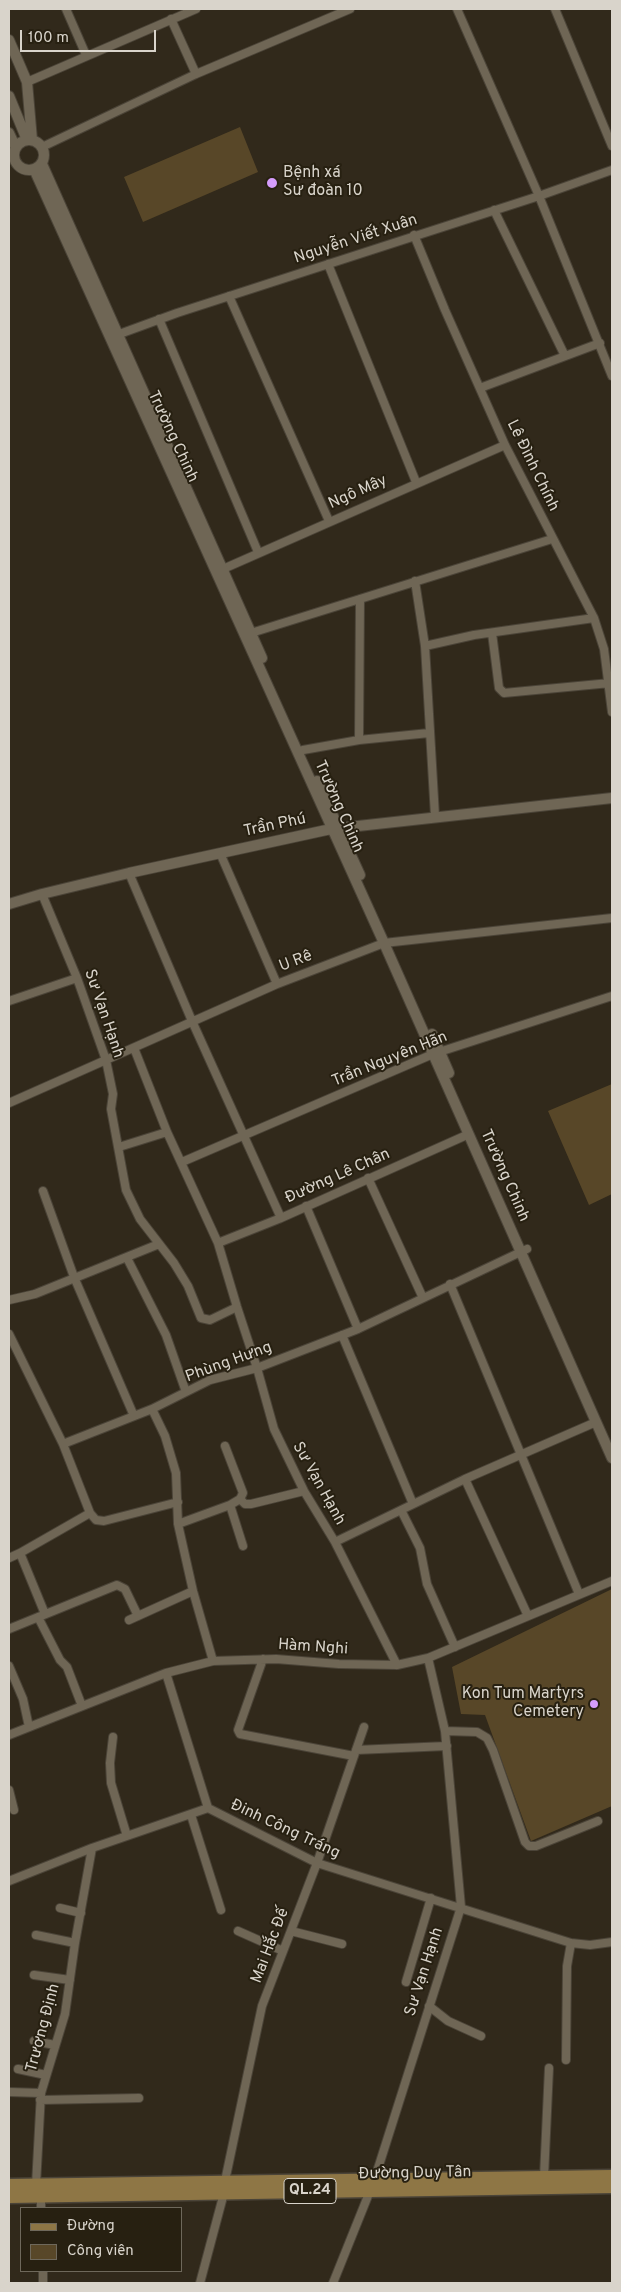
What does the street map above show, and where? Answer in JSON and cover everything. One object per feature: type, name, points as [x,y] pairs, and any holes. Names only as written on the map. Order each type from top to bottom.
[{"type":"main road","name":"Đường Duy Tân","points":[[372,2186],[544,2177],[612,2176]]},
{"type":"main road","name":"Đường Duy Tân","points":[[9,2185],[39,2197]]},
{"type":"main road","name":"Đường Duy Tân","points":[[9,2197],[224,2187],[612,2187]]},
{"type":"street","points":[[66,9],[86,55]]},
{"type":"street","points":[[27,82],[196,9]]},
{"type":"street","points":[[42,147],[196,74],[335,12],[350,9]]},
{"type":"street","points":[[457,9],[539,196],[612,376]]},
{"type":"street","points":[[554,9],[609,128],[612,146]]},
{"type":"street","points":[[171,19],[196,74]]},
{"type":"street","points":[[9,40],[27,82],[30,140]]},
{"type":"street","points":[[9,96],[30,140],[42,147],[44,154],[38,166],[24,169],[14,158],[16,148],[23,141],[30,140]]},
{"type":"street","points":[[9,133],[16,148]]},
{"type":"street","name":"Trường Chinh","points":[[38,166],[612,1442]]},
{"type":"street","name":"Nguyễn Viết Xuân","points":[[114,336],[158,319],[539,196],[612,170]]},
{"type":"street","points":[[494,210],[565,356]]},
{"type":"street","name":"Lê Đình Chính","points":[[414,235],[505,445],[594,618],[604,649],[610,683],[612,712]]},
{"type":"street","points":[[328,264],[416,482]]},
{"type":"street","points":[[229,296],[329,521]]},
{"type":"street","points":[[158,319],[258,552]]},
{"type":"street","name":"Trường Chinh","points":[[114,336],[223,569],[303,750],[335,828]]},
{"type":"street","points":[[480,388],[600,343]]},
{"type":"street","name":"Ngô Mây","points":[[223,569],[416,482],[505,445]]},
{"type":"street","points":[[251,633],[552,539]]},
{"type":"street","points":[[414,581],[425,646],[435,816]]},
{"type":"street","points":[[359,740],[360,599]]},
{"type":"street","points":[[425,646],[456,638],[594,618]]},
{"type":"street","points":[[492,633],[499,688],[504,692],[610,683]]},
{"type":"street","points":[[303,750],[359,740],[429,733]]},
{"type":"street","name":"Trần Phú","points":[[9,904],[130,872],[335,828],[612,798]]},
{"type":"street","points":[[220,853],[277,984]]},
{"type":"street","points":[[130,872],[192,1021],[281,1218]]},
{"type":"street","name":"Sư Vạn Hạnh","points":[[42,894],[77,978],[106,1060],[113,1094],[111,1109],[126,1190],[140,1219],[188,1286],[201,1318],[210,1320],[236,1308]]},
{"type":"street","name":"U Rê","points":[[9,1103],[277,984],[387,943],[612,918]]},
{"type":"street","points":[[9,1001],[77,978]]},
{"type":"street","name":"Trần Nguyên Hãn","points":[[182,1162],[436,1053],[612,996]]},
{"type":"street","name":"Sư Vạn Hạnh","points":[[134,1048],[167,1132],[218,1243],[236,1308],[257,1368],[274,1429],[304,1491],[335,1542],[396,1665]]},
{"type":"street","name":"Trường Chinh","points":[[436,1053],[468,1134],[524,1250],[612,1458]]},
{"type":"street","points":[[119,1147],[167,1132]]},
{"type":"street","name":"Đường Lê Chân","points":[[218,1243],[281,1218],[468,1134]]},
{"type":"street","points":[[368,1178],[423,1298]]},
{"type":"street","points":[[43,1191],[74,1276],[134,1416]]},
{"type":"street","points":[[306,1206],[358,1328]]},
{"type":"street","points":[[9,1300],[35,1294],[74,1276],[127,1258],[159,1244]]},
{"type":"street","name":"Phùng Hưng","points":[[63,1444],[152,1409],[210,1380],[257,1368],[342,1335],[524,1250]]},
{"type":"street","points":[[127,1258],[166,1335],[186,1392]]},
{"type":"street","points":[[450,1284],[579,1594]]},
{"type":"street","points":[[9,1334],[63,1444],[90,1513],[96,1520],[104,1520],[178,1502]]},
{"type":"street","points":[[342,1335],[413,1504]]},
{"type":"street","points":[[152,1409],[165,1436],[176,1473],[178,1524],[193,1591],[213,1661]]},
{"type":"street","points":[[335,1542],[466,1479],[596,1422]]},
{"type":"street","points":[[178,1524],[230,1505],[240,1499],[244,1493],[225,1446]]},
{"type":"street","points":[[466,1479],[528,1616]]},
{"type":"street","points":[[240,1499],[246,1504],[251,1504],[304,1491]]},
{"type":"street","points":[[230,1505],[243,1546]]},
{"type":"street","points":[[401,1510],[420,1548],[427,1584],[455,1647]]},
{"type":"street","points":[[9,1558],[90,1513]]},
{"type":"street","points":[[20,1553],[60,1660],[67,1667],[82,1706]]},
{"type":"street","name":"Hàm Nghi","points":[[9,1735],[166,1673],[213,1661],[263,1659],[396,1665],[428,1658],[612,1580]]},
{"type":"street","points":[[9,1629],[110,1586],[121,1585],[125,1589],[138,1616]]},
{"type":"street","points":[[129,1620],[193,1591]]},
{"type":"street","name":"Sư Vạn Hạnh","points":[[333,2283],[372,2186],[461,1907],[447,1746],[428,1658]]},
{"type":"street","points":[[263,1659],[238,1730],[240,1734],[355,1753],[447,1746]]},
{"type":"street","points":[[9,1666],[23,1699],[29,1727]]},
{"type":"street","points":[[166,1673],[208,1808]]},
{"type":"street","name":"Mai Hắc Đế","points":[[200,2283],[224,2187],[262,2006],[317,1863],[364,1727]]},
{"type":"street","points":[[445,1731],[477,1732],[486,1738],[493,1750],[525,1842],[529,1846],[536,1846],[598,1821]]},
{"type":"street","points":[[113,1737],[110,1763],[111,1783],[127,1836]]},
{"type":"street","points":[[9,1790],[14,1810]]},
{"type":"street","name":"Đinh Công Tráng","points":[[9,1881],[92,1848],[208,1808],[317,1863],[571,1943],[590,1945],[612,1942]]},
{"type":"street","points":[[190,1815],[220,1910]]},
{"type":"street","name":"Trương Định","points":[[39,2197],[40,2096],[65,2014],[75,1943],[82,1913],[92,1848]]},
{"type":"street","points":[[406,1982],[431,1898]]},
{"type":"street","points":[[60,1908],[82,1913]]},
{"type":"street","points":[[238,1931],[284,1951]]},
{"type":"street","points":[[291,1931],[342,1944]]},
{"type":"street","points":[[36,1936],[75,1943]]},
{"type":"street","points":[[566,2060],[567,1966],[571,1943]]},
{"type":"street","points":[[34,1975],[70,1980]]},
{"type":"street","points":[[429,2006],[448,2021],[481,2036]]},
{"type":"street","points":[[34,2041],[55,2045]]},
{"type":"street","points":[[544,2177],[549,2068]]},
{"type":"street","points":[[18,2069],[46,2076]]},
{"type":"street","points":[[9,2092],[40,2096],[139,2098]]},
{"type":"green space","points":[[240,127],[258,172],[143,222],[124,177]]},
{"type":"green space","points":[[612,1084],[612,1194],[589,1205],[548,1111]]},
{"type":"green space","points":[[612,1589],[612,1806],[531,1841],[485,1715],[461,1714],[452,1667]]},
{"type":"place","name":"Bệnh xá Sư đoàn 10","points":[[272,183]]},
{"type":"place","name":"Kon Tum Martyrs Cemetery","points":[[594,1704]]}]
